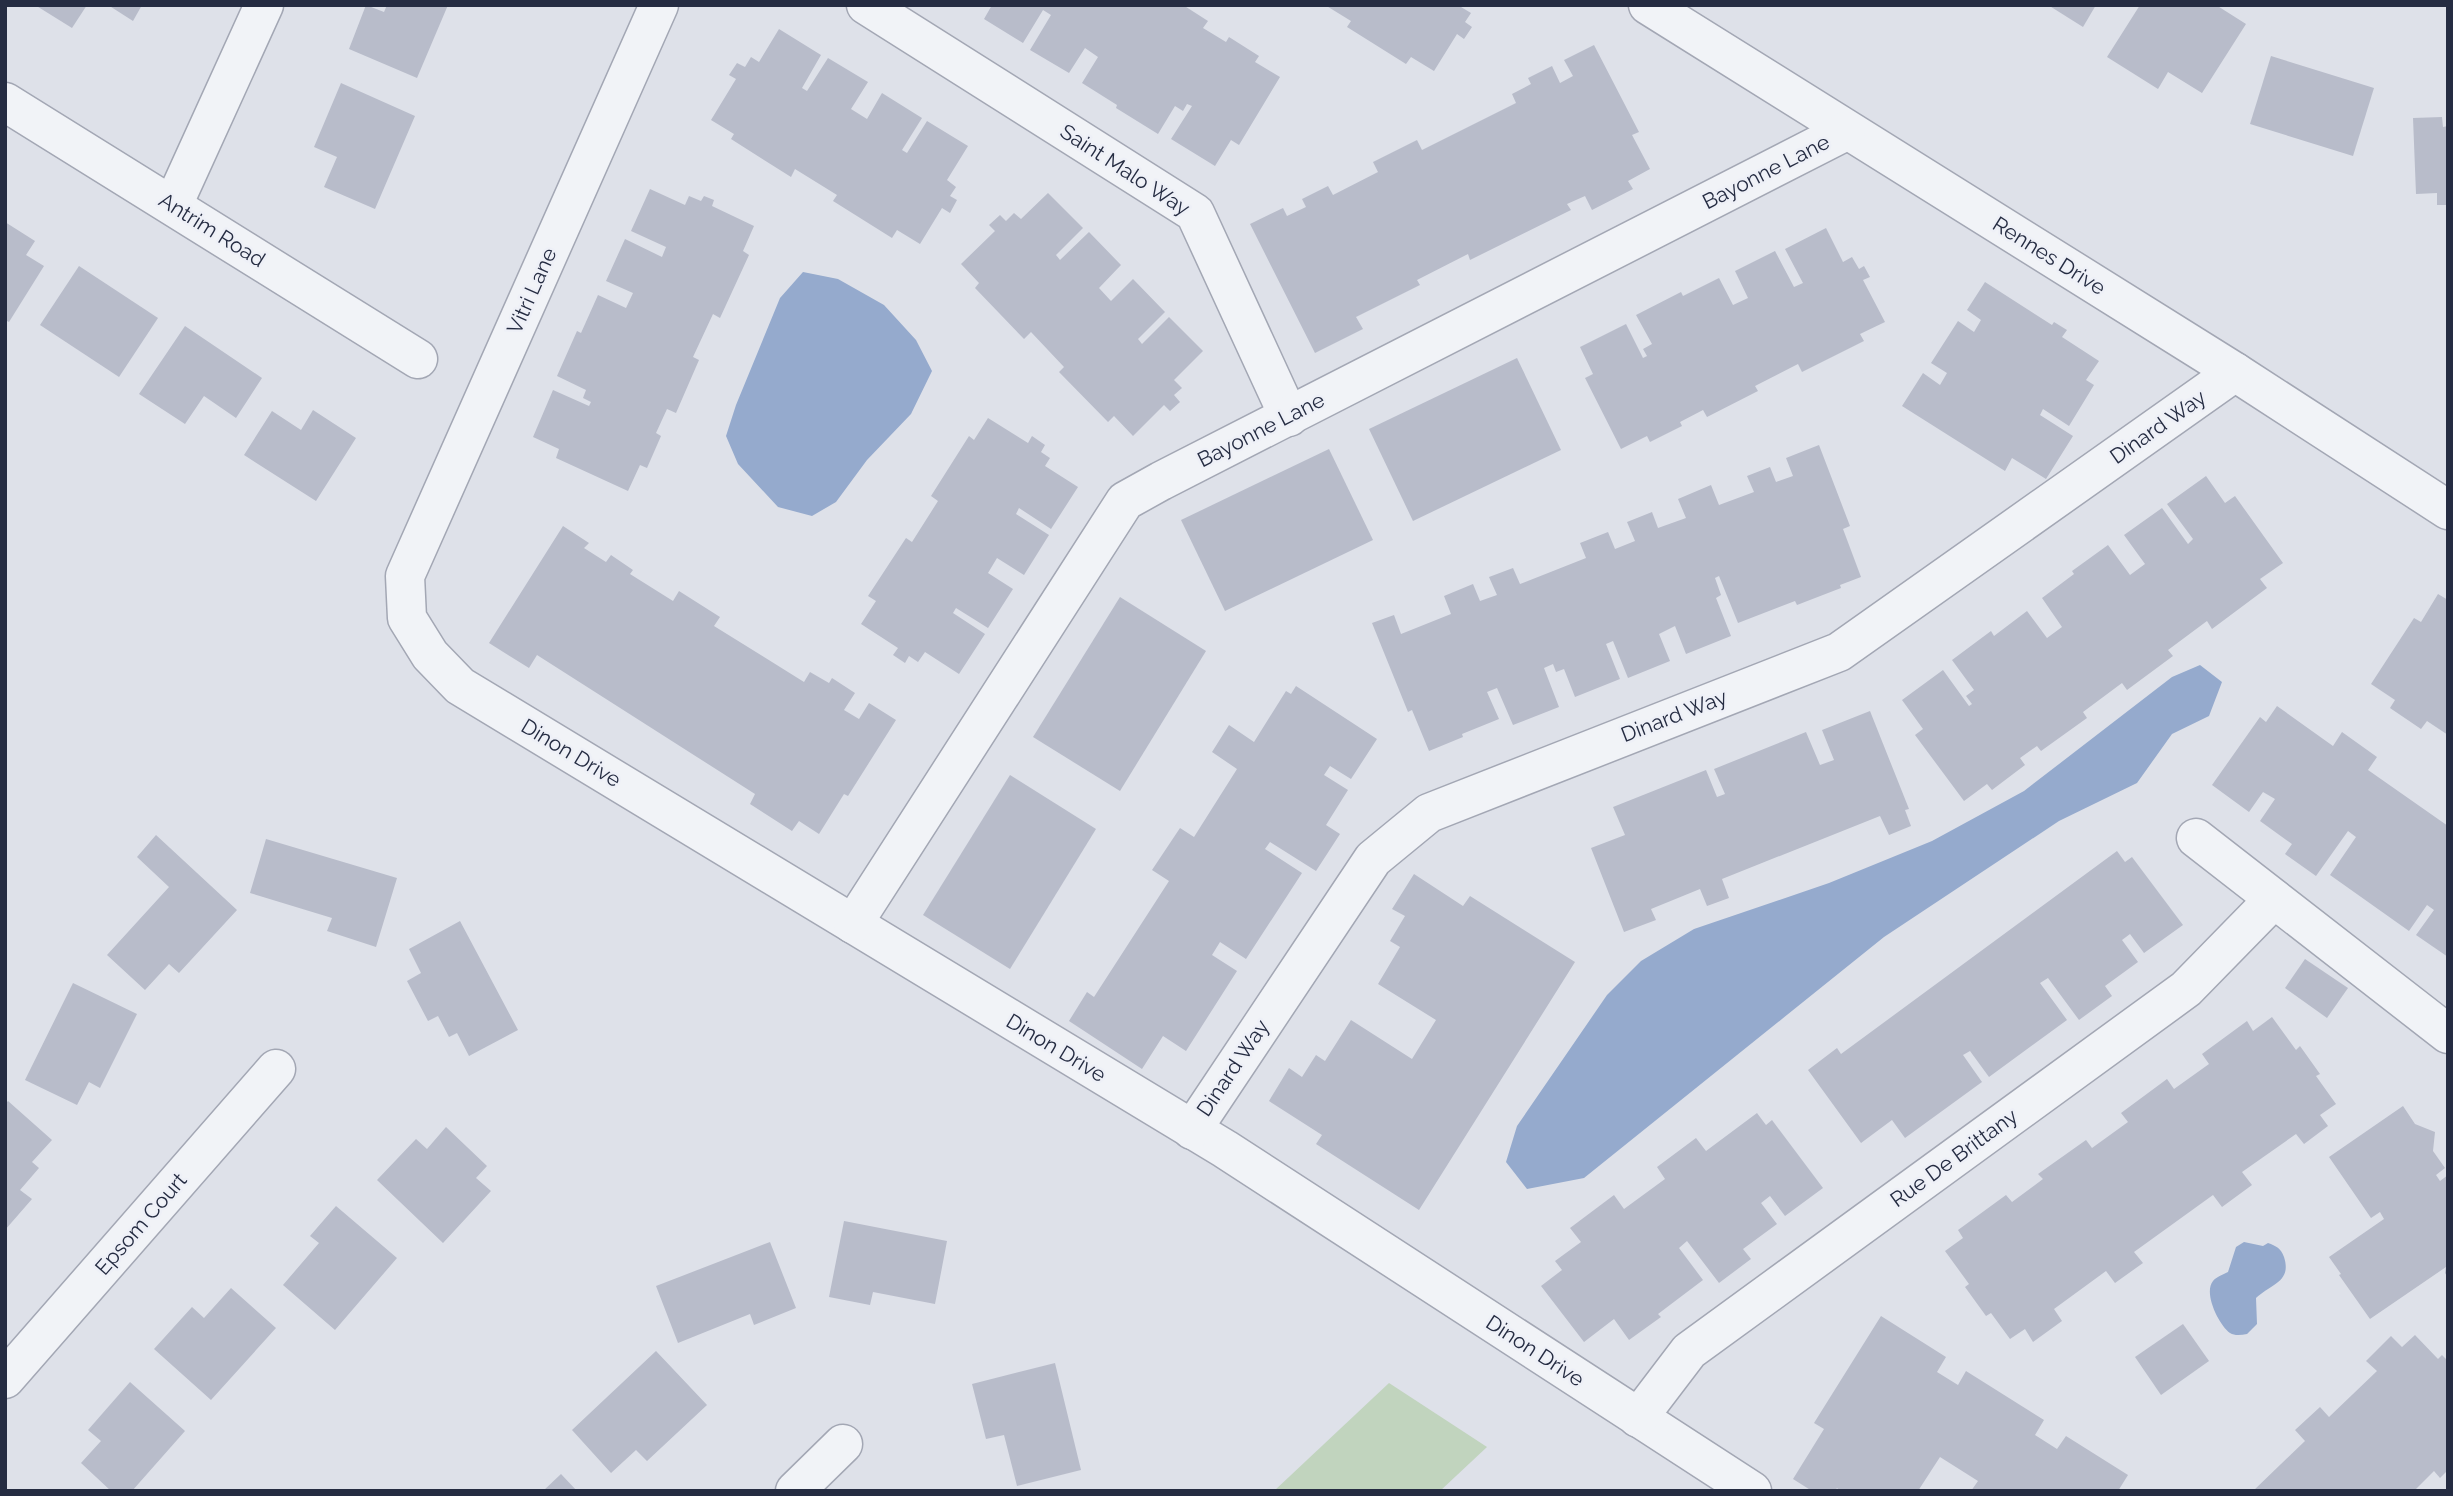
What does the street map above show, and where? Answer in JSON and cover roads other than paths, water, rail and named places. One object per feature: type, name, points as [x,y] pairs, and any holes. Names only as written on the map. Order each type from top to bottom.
[{"type":"street","points":[[173,205],[264,5]]},
{"type":"street","name":"Vitri Lane","points":[[405,576],[659,5]]},
{"type":"street","name":"Saint Malo Way","points":[[866,5],[1195,213],[1289,417]]},
{"type":"street","name":"Rennes Drive","points":[[1648,5],[2235,372],[2448,510]]},
{"type":"street","name":"Antrim Road","points":[[5,102],[418,359]]},
{"type":"street","name":"Bayonne Lane","points":[[853,924],[1125,501],[1846,131]]},
{"type":"street","name":"Dinard Way","points":[[1192,1130],[1373,859],[1429,813],[1839,652],[2235,372]]},
{"type":"street","name":"Dinon Drive","points":[[405,576],[407,618],[430,655],[460,686],[1226,1149],[1752,1491]]},
{"type":"street","points":[[2196,838],[2448,1034]]},
{"type":"street","name":"Rue De Brittany","points":[[1638,1418],[1689,1351],[2186,989],[2274,899]]},
{"type":"street","name":"Epsom Court","points":[[5,1379],[276,1069]]},
{"type":"street","points":[[795,1491],[843,1444]]},
{"type":"water","points":[[803,272],[838,279],[884,305],[916,340],[932,371],[911,414],[867,460],[836,502],[812,516],[778,507],[738,464],[726,436],[780,298]]},
{"type":"water","points":[[2200,665],[2222,682],[2209,716],[2172,734],[2137,783],[2059,821],[1884,937],[1584,1178],[1527,1189],[1506,1162],[1517,1126],[1607,995],[1641,961],[1694,929],[1829,883],[1932,841],[2024,791],[2172,677]]},
{"type":"water","points":[[2244,1242],[2276,1246],[2283,1254],[2286,1265],[2279,1282],[2256,1298],[2257,1324],[2247,1334],[2236,1335],[2226,1329],[2217,1316],[2211,1301],[2210,1286],[2214,1280],[2228,1272],[2236,1247]]}]
